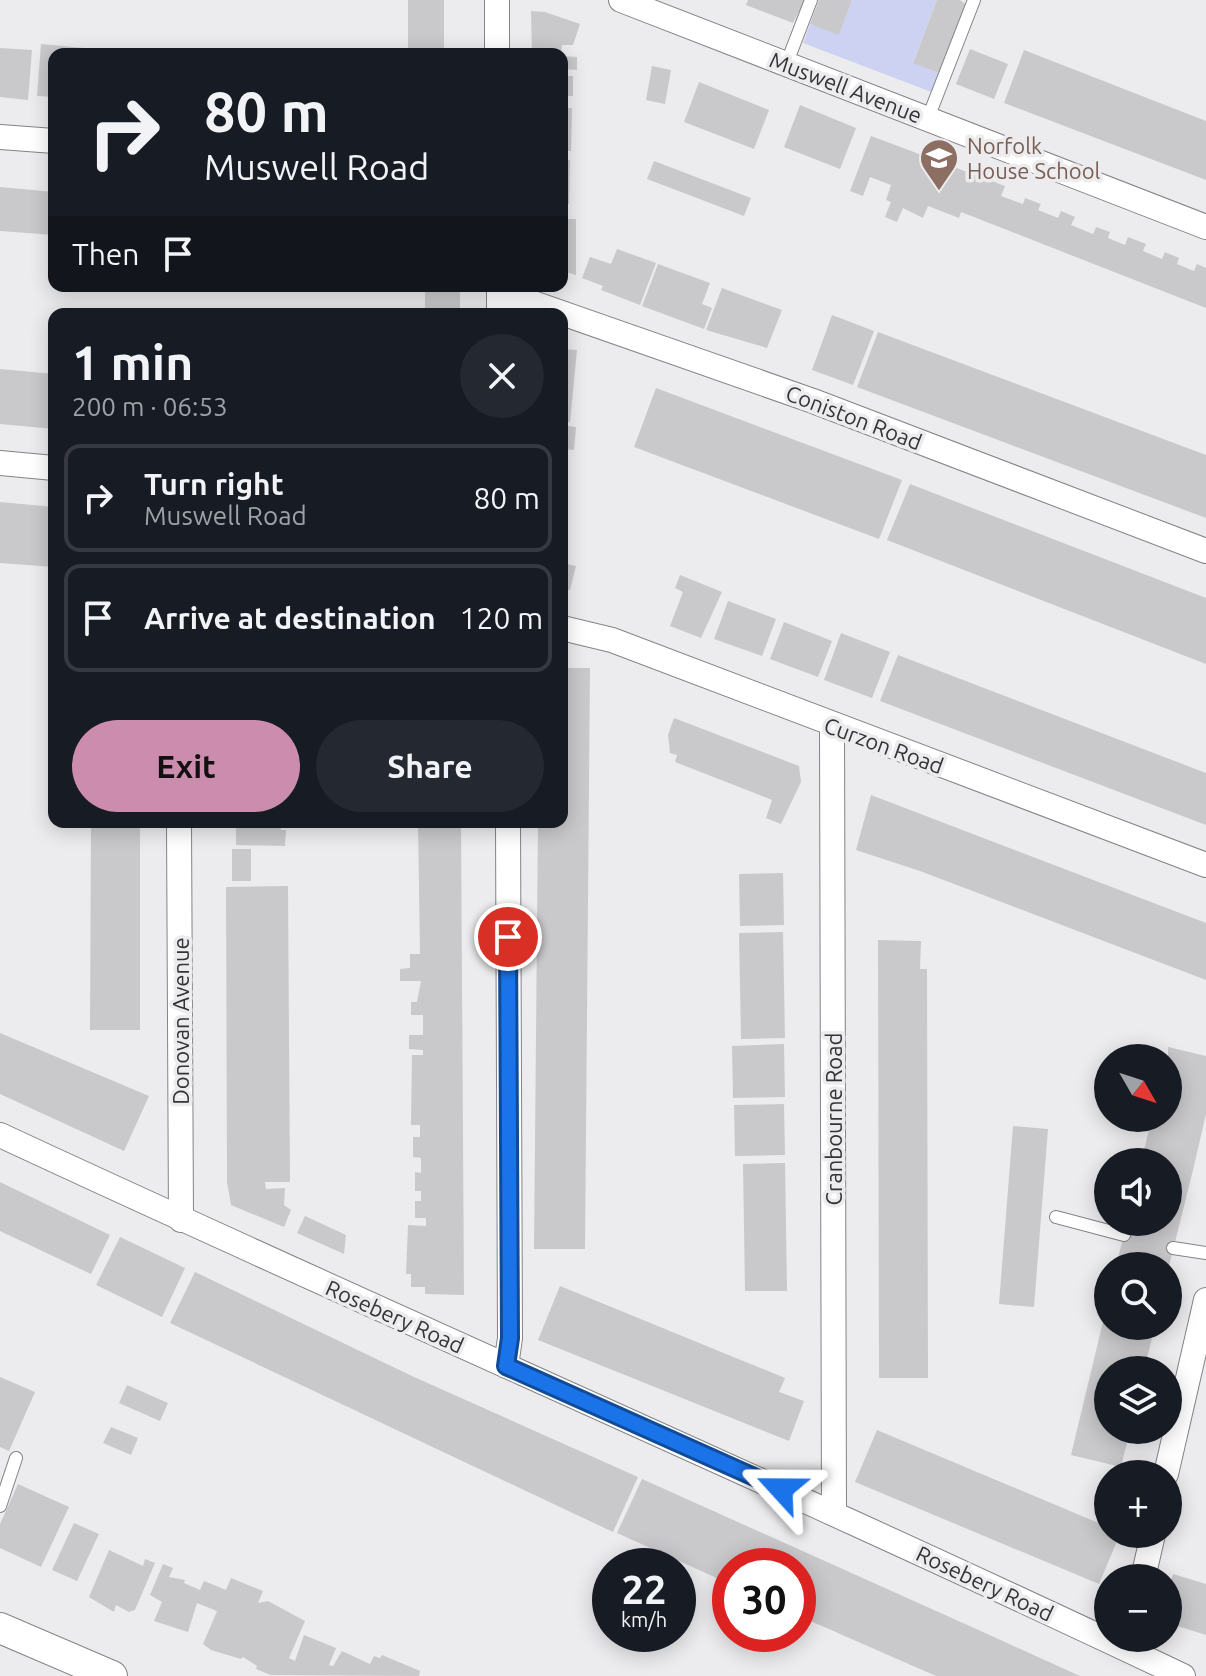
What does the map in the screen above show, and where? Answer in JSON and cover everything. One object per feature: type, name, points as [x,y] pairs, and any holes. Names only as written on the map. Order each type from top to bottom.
[{"type":"street","points":[[497,0],[497,48]]},
{"type":"street","name":"Muswell Avenue","points":[[621,0],[1206,227]]},
{"type":"street","points":[[0,137],[48,141]]},
{"type":"street","name":"Coniston Road","points":[[499,297],[532,308]]},
{"type":"street","name":"Coniston Road","points":[[568,320],[813,401],[1206,551]]},
{"type":"street","points":[[0,463],[48,467]]},
{"type":"street","name":"Curzon Road","points":[[568,629],[612,640],[1206,865]]},
{"type":"street","name":"Cranbourne Road","points":[[832,725],[834,1514]]},
{"type":"street","name":"Donovan Avenue","points":[[179,828],[181,1220]]},
{"type":"street","points":[[506,1366],[510,1338],[508,828]]},
{"type":"street","name":"Rosebery Road","points":[[0,1135],[181,1220],[1094,1629]]},
{"type":"street","points":[[1169,1460],[1206,1300]]},
{"type":"street","points":[[0,1628],[112,1676]]},
{"type":"street","name":"Rosebery Road","points":[[1142,1652],[1183,1676]]},
{"type":"lane","points":[[786,65],[811,0]]},
{"type":"lane","points":[[928,118],[974,0]]},
{"type":"lane","points":[[1056,1217],[1094,1227]]},
{"type":"lane","points":[[1173,1248],[1206,1253]]},
{"type":"lane","points":[[0,1506],[16,1458]]},
{"type":"shaded area","points":[[852,0],[937,0],[913,62],[942,74],[934,93],[803,43],[810,24],[839,34]]},
{"type":"building","points":[[408,0],[444,0],[444,48],[408,48]]},
{"type":"building","points":[[748,0],[805,0],[793,23],[746,5]]},
{"type":"building","points":[[819,0],[852,0],[839,35],[810,24]]},
{"type":"building","points":[[937,0],[960,0],[968,6],[942,74],[913,63]]},
{"type":"building","points":[[531,11],[545,12],[580,24],[573,45],[532,48]]},
{"type":"building","points":[[41,44],[84,48],[48,48],[48,97],[37,96]]},
{"type":"building","points":[[0,48],[32,50],[28,100],[0,97]]},
{"type":"building","points":[[970,49],[1008,64],[994,99],[956,84]]},
{"type":"building","points":[[1024,50],[1206,121],[1206,180],[1004,103]]},
{"type":"building","points":[[568,56],[577,57],[577,70],[568,69]]},
{"type":"building","points":[[652,66],[671,70],[665,104],[646,100]]},
{"type":"building","points":[[568,76],[573,76],[573,96],[568,96]]},
{"type":"building","points":[[699,82],[769,110],[754,149],[684,122]]},
{"type":"building","points":[[800,105],[856,128],[840,169],[784,147]]},
{"type":"building","points":[[568,108],[572,108],[571,151],[568,151]]},
{"type":"building","points":[[871,136],[1005,186],[1001,196],[1023,204],[1025,198],[1041,204],[1038,210],[1058,218],[1061,211],[1075,217],[1071,225],[1093,234],[1096,227],[1110,232],[1108,238],[1125,245],[1128,237],[1146,244],[1143,251],[1162,259],[1165,252],[1179,258],[1177,264],[1194,271],[1197,264],[1206,268],[1206,308],[961,212],[959,218],[928,206],[923,218],[903,208],[897,222],[885,217],[891,202],[886,200],[891,185],[870,177],[863,196],[850,191]]},
{"type":"building","points":[[568,160],[570,160],[569,204]]},
{"type":"building","points":[[654,161],[751,198],[744,216],[647,179]]},
{"type":"building","points":[[0,187],[48,191],[48,235],[0,231]]},
{"type":"building","points":[[568,219],[576,219],[576,275],[568,273]]},
{"type":"building","points":[[617,249],[656,263],[640,305],[601,290],[603,286],[582,278],[590,257],[611,264]]},
{"type":"building","points":[[658,264],[710,283],[702,304],[712,308],[704,329],[642,306]]},
{"type":"building","points":[[722,288],[782,310],[767,348],[706,330]]},
{"type":"building","points":[[425,292],[460,292],[460,308],[425,308]]},
{"type":"building","points":[[832,315],[874,331],[853,385],[812,370]]},
{"type":"building","points":[[878,332],[1206,455],[1206,518],[857,387]]},
{"type":"building","points":[[568,349],[577,350],[568,422]]},
{"type":"building","points":[[0,369],[48,373],[48,428],[0,424]]},
{"type":"building","points":[[656,388],[902,480],[879,539],[634,447]]},
{"type":"building","points":[[568,426],[576,427],[574,450],[568,450]]},
{"type":"building","points":[[910,484],[1206,598],[1206,664],[887,540]]},
{"type":"building","points":[[0,502],[48,506],[48,567],[0,563]]},
{"type":"building","points":[[568,564],[576,566],[568,590]]},
{"type":"building","points":[[680,575],[722,592],[701,638],[670,626],[683,592],[675,588]]},
{"type":"building","points":[[728,601],[776,619],[762,656],[714,639]]},
{"type":"building","points":[[784,622],[832,641],[818,677],[770,659]]},
{"type":"building","points":[[841,633],[890,652],[872,698],[824,680]]},
{"type":"building","points":[[898,655],[1206,773],[1206,825],[880,701]]},
{"type":"building","points":[[568,668],[590,668],[585,1249],[534,1249],[538,828],[568,828]]},
{"type":"building","points":[[674,718],[799,766],[801,782],[781,824],[766,818],[772,800],[675,762],[677,755],[670,753],[668,735]]},
{"type":"building","points":[[871,795],[1206,923],[1206,980],[920,871],[856,850]]},
{"type":"building","points":[[91,828],[140,828],[140,1030],[90,1030]]},
{"type":"building","points":[[236,828],[286,830],[285,846],[236,845]]},
{"type":"building","points":[[418,828],[461,828],[464,1295],[425,1294],[425,1287],[411,1287],[411,1274],[406,1274],[408,1225],[426,1226],[426,1218],[415,1218],[415,1201],[421,1201],[421,1191],[415,1191],[415,1172],[421,1173],[421,1158],[413,1157],[413,1137],[420,1137],[420,1125],[411,1125],[412,1055],[423,1055],[423,1050],[409,1049],[409,1035],[423,1035],[423,1015],[411,1015],[411,1002],[417,1002],[421,981],[400,981],[400,969],[410,968],[410,954],[420,954]]},
{"type":"building","points":[[232,849],[251,849],[251,881],[232,881]]},
{"type":"building","points":[[783,873],[784,925],[740,926],[739,874]]},
{"type":"building","points":[[288,886],[290,1182],[265,1182],[266,1189],[285,1188],[284,1205],[291,1210],[284,1227],[231,1205],[227,1182],[226,887]]},
{"type":"building","points":[[783,932],[785,1038],[741,1039],[739,933]]},
{"type":"building","points":[[878,940],[921,941],[920,969],[927,969],[928,1378],[879,1378]]},
{"type":"building","points":[[0,1033],[149,1096],[124,1151],[0,1094]]},
{"type":"building","points":[[784,1044],[785,1097],[733,1098],[732,1046]]},
{"type":"building","points":[[1182,1050],[1206,1056],[1206,1114],[1182,1214],[1182,1148],[1144,1148],[1148,1132],[1182,1132]]},
{"type":"building","points":[[784,1104],[785,1155],[735,1156],[734,1105]]},
{"type":"building","points":[[1013,1126],[1048,1129],[1034,1307],[999,1304]]},
{"type":"building","points":[[785,1163],[787,1291],[745,1291],[743,1164]]},
{"type":"building","points":[[0,1182],[110,1235],[91,1274],[0,1231]]},
{"type":"building","points":[[305,1216],[346,1235],[344,1254],[297,1233]]},
{"type":"building","points":[[1124,1236],[1176,1236],[1172,1252],[1120,1252]]},
{"type":"building","points":[[120,1237],[185,1268],[162,1317],[96,1285]]},
{"type":"building","points":[[195,1272],[414,1377],[638,1477],[613,1532],[170,1323]]},
{"type":"building","points":[[560,1286],[785,1378],[779,1392],[804,1401],[789,1441],[538,1340]]},
{"type":"building","points":[[1099,1340],[1152,1340],[1148,1356],[1095,1356]]},
{"type":"building","points":[[1094,1359],[1094,1444],[1127,1444],[1123,1460],[1094,1461],[1071,1455]]},
{"type":"building","points":[[0,1377],[35,1392],[9,1451],[0,1447]]},
{"type":"building","points":[[127,1385],[168,1403],[160,1421],[119,1403]]},
{"type":"building","points":[[111,1427],[138,1438],[131,1455],[103,1443]]},
{"type":"building","points":[[877,1430],[1094,1521],[1094,1548],[1114,1548],[1107,1564],[1094,1564],[1094,1582],[855,1482]]},
{"type":"building","points":[[642,1479],[795,1548],[712,1548],[712,1576],[696,1569],[696,1548],[650,1548],[617,1533]]},
{"type":"building","points":[[18,1484],[69,1507],[41,1567],[0,1548],[0,1524]]},
{"type":"building","points":[[74,1523],[99,1534],[77,1581],[52,1570]]},
{"type":"building","points":[[109,1550],[143,1566],[145,1559],[155,1563],[135,1610],[129,1612],[116,1605],[114,1612],[89,1597]]},
{"type":"building","points":[[816,1557],[1080,1676],[936,1676],[816,1623]]},
{"type":"building","points":[[163,1564],[173,1568],[169,1577],[185,1580],[184,1583],[200,1590],[204,1581],[226,1590],[231,1578],[263,1591],[258,1603],[268,1601],[305,1621],[289,1658],[295,1661],[304,1635],[336,1648],[329,1665],[333,1666],[342,1651],[370,1664],[374,1656],[380,1658],[382,1655],[420,1671],[419,1676],[271,1675],[256,1669],[257,1666],[243,1657],[211,1650],[203,1644],[217,1611],[197,1603],[188,1632],[154,1621],[162,1602],[150,1595]]},
{"type":"building","points":[[1182,1577],[1206,1584],[1206,1635],[1182,1627]]},
{"type":"place","name":"Norfolk House School","points":[[939,192]]},
{"type":"route","points":[[508,937],[510,1338],[506,1366],[781,1489]]}]
